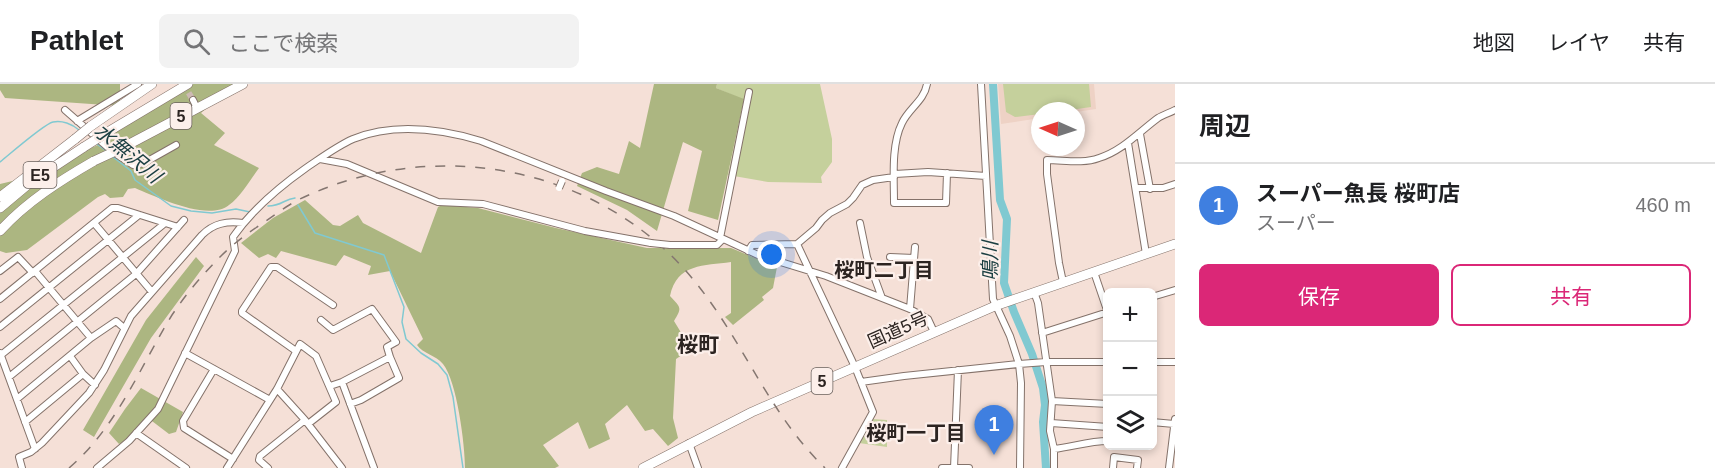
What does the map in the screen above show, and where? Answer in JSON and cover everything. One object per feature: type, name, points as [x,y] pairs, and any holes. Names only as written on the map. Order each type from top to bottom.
[{"type":"highway","name":"5","points":[[0,197],[91,126],[152,84]]},
{"type":"highway","name":"E5","points":[[0,208],[31,182],[84,147],[188,84]]},
{"type":"highway","name":"5","points":[[0,231],[44,194],[94,161],[195,104],[243,84]]},
{"type":"highway","name":"国道5号","points":[[643,468],[752,412],[995,306],[1175,244]]},
{"type":"street","points":[[77,121],[138,84]]},
{"type":"street","points":[[927,84],[923,97],[902,122],[897,134],[894,203],[946,202],[947,173]]},
{"type":"street","points":[[981,84],[993,299],[1010,336],[1019,364],[1021,383],[1020,468]]},
{"type":"street","points":[[320,159],[347,164],[438,202],[483,204],[576,229],[641,243],[717,245],[721,239],[749,93]]},
{"type":"street","points":[[65,110],[113,152],[133,165],[144,163],[176,145]]},
{"type":"street","points":[[1063,282],[1047,174],[1047,160],[1091,160],[1113,152],[1159,118],[1175,110]]},
{"type":"street","points":[[97,468],[136,433],[158,409],[235,251],[233,237],[243,223],[285,182],[353,139],[379,132],[432,131],[462,135],[515,153],[606,192],[674,216],[748,251],[784,264],[810,270],[910,309],[928,319],[934,332]]},
{"type":"street","points":[[1140,134],[1150,189]]},
{"type":"street","points":[[1128,143],[1146,254]]},
{"type":"street","points":[[748,251],[752,245],[797,244],[830,213],[847,204],[862,185],[873,180],[895,175],[947,173],[986,176]]},
{"type":"street","points":[[1136,188],[1163,188],[1175,184]]},
{"type":"street","points":[[0,299],[112,208],[178,227]]},
{"type":"street","points":[[0,327],[139,215]]},
{"type":"street","points":[[9,377],[136,274],[184,220]]},
{"type":"street","points":[[94,223],[152,292]]},
{"type":"street","points":[[22,468],[19,457],[35,449],[50,435],[95,385],[130,316],[208,229],[222,223],[243,223]]},
{"type":"street","points":[[860,223],[867,257],[882,298]]},
{"type":"street","points":[[35,449],[0,354],[164,224]]},
{"type":"street","points":[[797,244],[855,367],[873,412],[842,468]]},
{"type":"street","points":[[910,309],[915,247]]},
{"type":"street","points":[[0,271],[18,257],[49,288],[91,338]]},
{"type":"street","points":[[890,257],[914,258]]},
{"type":"street","points":[[296,351],[242,313],[271,267],[277,267],[333,305]]},
{"type":"street","points":[[1094,272],[1103,300]]},
{"type":"street","points":[[1157,295],[1175,290]]},
{"type":"street","points":[[1034,292],[1038,303],[1052,401],[1051,438],[1054,449],[1054,468]]},
{"type":"street","points":[[321,320],[333,330],[372,309],[396,342],[387,347],[399,378],[350,404]]},
{"type":"street","points":[[1042,333],[1103,314]]},
{"type":"street","points":[[16,399],[91,338],[116,321],[124,328]]},
{"type":"street","points":[[227,468],[278,389],[300,344],[316,356],[336,402],[260,456],[259,460],[268,468]]},
{"type":"street","points":[[185,353],[270,400]]},
{"type":"street","points":[[70,356],[95,385]]},
{"type":"street","points":[[330,386],[390,357]]},
{"type":"street","points":[[861,382],[1019,364],[1103,362]]},
{"type":"street","points":[[1157,362],[1175,362]]},
{"type":"street","points":[[214,369],[183,424],[184,428],[233,459]]},
{"type":"street","points":[[954,468],[958,370]]},
{"type":"street","points":[[25,422],[84,374]]},
{"type":"street","points":[[342,382],[374,468]]},
{"type":"street","points":[[278,389],[342,468]]},
{"type":"street","points":[[1052,401],[1103,404]]},
{"type":"street","points":[[1157,422],[1175,421],[1169,468]]},
{"type":"street","points":[[1051,423],[1103,427]]},
{"type":"street","points":[[136,433],[186,468]]},
{"type":"street","points":[[1054,449],[1103,441]]},
{"type":"street","points":[[689,443],[698,468]]},
{"type":"street","points":[[1113,468],[1114,457],[1138,460],[1137,468]]},
{"type":"street","points":[[942,468],[969,468]]},
{"type":"shaded area","points":[[998,84],[1094,84],[1096,109],[1085,111],[1085,102],[1031,102],[1031,119],[1001,124]]},
{"type":"green space","points":[[0,84],[120,84],[120,106],[5,98],[0,90]]},
{"type":"green space","points":[[185,84],[234,84],[201,113],[225,133],[214,145],[259,168],[229,205],[220,210],[196,209],[169,202],[135,188],[128,189],[123,197],[110,198],[105,194],[98,197],[27,250],[6,253],[0,251],[0,184],[29,177],[102,143],[164,96]]},
{"type":"green space","points":[[654,84],[717,84],[716,88],[744,99],[718,220],[688,211],[702,151],[683,142],[657,231],[627,210],[577,186],[582,173],[597,167],[619,174],[629,141],[640,148]]},
{"type":"green space","points":[[717,84],[820,84],[832,139],[832,162],[821,177],[822,183],[768,182],[728,175],[744,100],[716,88]]},
{"type":"green space","points":[[1003,84],[1089,84],[1091,107],[1085,108],[1085,102],[1031,102],[1031,115],[1015,117],[1006,112]]},
{"type":"green space","points":[[305,200],[333,225],[340,226],[358,215],[363,223],[421,253],[438,207],[442,205],[478,208],[647,248],[731,248],[777,267],[773,288],[762,297],[764,300],[733,325],[725,317],[731,313],[731,262],[693,268],[679,277],[674,285],[670,296],[678,305],[679,313],[674,321],[691,349],[676,359],[673,418],[678,438],[668,446],[653,429],[645,431],[627,405],[605,424],[610,439],[589,449],[578,422],[543,445],[559,466],[555,468],[465,468],[459,414],[448,372],[440,361],[417,345],[423,339],[390,271],[368,275],[371,266],[344,255],[336,266],[281,251],[276,258],[268,254],[259,258],[241,243],[273,218]]},
{"type":"green space","points":[[196,257],[204,266],[151,338],[94,437],[83,430],[146,320]]},
{"type":"green space","points":[[141,388],[183,412],[176,432],[169,434],[148,418],[119,444],[109,433]]},
{"type":"green space","points":[[872,419],[887,420],[887,447],[859,443]]},
{"type":"waterway","name":"鳴川","points":[[993,84],[1000,200],[1007,219],[1004,283],[1043,388],[1046,468]]},
{"type":"waterway","name":"水無沢川","points":[[0,162],[35,133],[53,122],[67,123],[79,130]]},
{"type":"waterway","name":"水無沢川","points":[[97,144],[105,150]]},
{"type":"waterway","name":"水無沢川","points":[[113,157],[131,171],[135,180],[171,206],[212,213],[236,209],[250,212]]},
{"type":"waterway","name":"水無沢川","points":[[268,206],[295,198]]},
{"type":"waterway","name":"水無沢川","points":[[298,205],[315,233],[384,255],[404,307],[402,322],[406,339],[438,364],[447,375],[453,397],[463,468]]},
{"type":"tunnel","points":[[184,85],[193,100]]},
{"type":"railway","points":[[69,468],[86,452],[114,415],[183,299],[214,263],[238,241],[294,202],[350,180],[401,169],[454,166],[505,171],[556,184],[603,205],[647,234],[686,271],[705,295],[786,422],[825,468]]},
{"type":"place","name":"スーパー魚長 桜町店","points":[[994,455]]},
{"type":"district","name":"桜町二丁目","points":[[884,270]]},
{"type":"district","name":"桜町","points":[[698,344]]},
{"type":"district","name":"桜町一丁目","points":[[916,433]]}]
